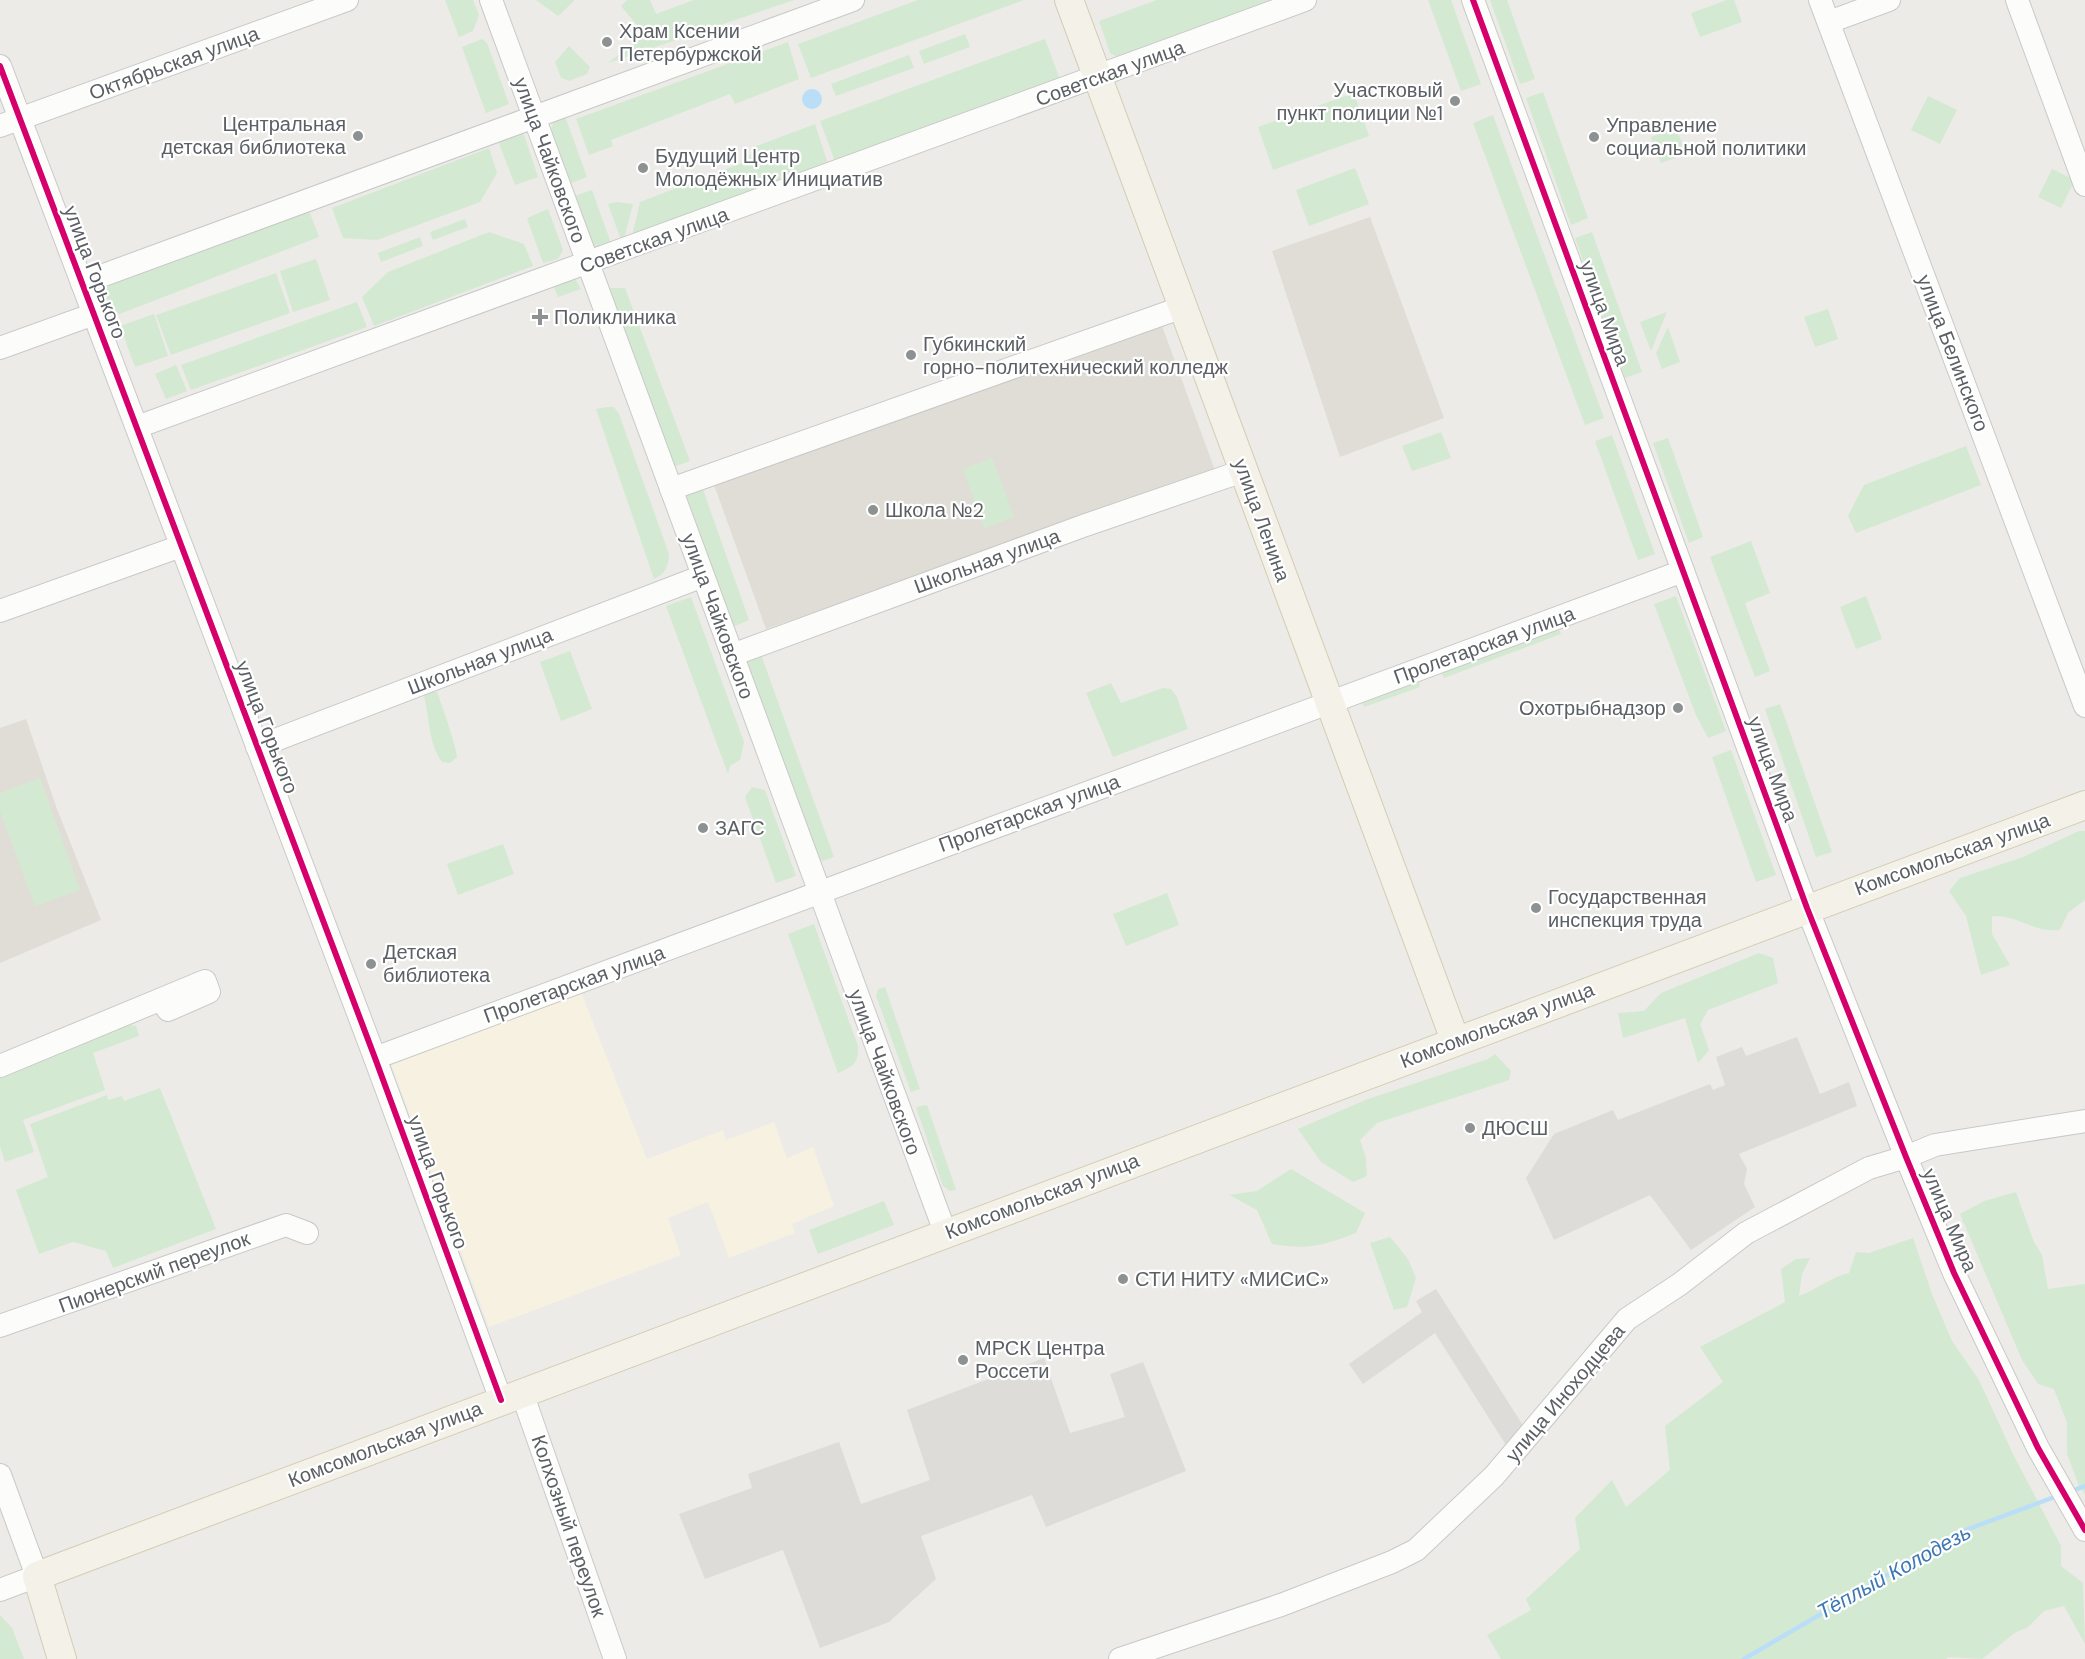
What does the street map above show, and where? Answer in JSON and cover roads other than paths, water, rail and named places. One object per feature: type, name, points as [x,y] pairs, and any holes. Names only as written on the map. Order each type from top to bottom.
[{"type":"main road","name":"улица Ленина","points":[[1069,0],[1455,1040]]},
{"type":"main road","name":"Комсомольская улица","points":[[37,1576],[1455,1040],[2085,805]]},
{"type":"main road","points":[[37,1576],[62,1659]]},
{"type":"street","name":"Октябрьская улица","points":[[10,122],[347,0]]},
{"type":"street","name":"улица Чайковского","points":[[491,0],[945,1232]]},
{"type":"street","points":[[82,283],[853,0]]},
{"type":"street","name":"Советская улица","points":[[137,427],[1097,78],[1305,0]]},
{"type":"street","name":"улица Мира","points":[[1473,0],[1807,908],[1906,1157],[1954,1273],[2038,1448],[2084,1529]]},
{"type":"street","name":"улица Белинского","points":[[1820,0],[2085,706]]},
{"type":"street","points":[[1829,22],[1889,0]]},
{"type":"street","points":[[2017,0],[2085,185]]},
{"type":"street","name":"улица Горького","points":[[0,66],[10,122],[82,283],[375,1058],[512,1396]]},
{"type":"street","points":[[671,489],[1182,307]]},
{"type":"street","points":[[0,348],[93,314]]},
{"type":"street","name":"Школьная улица","points":[[732,655],[1083,526],[1243,471]]},
{"type":"street","points":[[0,611],[181,546]]},
{"type":"street","name":"Пролетарская улица","points":[[375,1058],[1683,571]]},
{"type":"street","name":"Школьная улица","points":[[257,747],[703,576]]},
{"type":"street","points":[[0,1066],[162,1001]]},
{"type":"street","name":"улица Иноходцева","points":[[1120,1659],[1281,1605],[1392,1562],[1416,1550],[1494,1476],[1627,1319],[1680,1284],[1746,1233],[1869,1168],[1935,1145],[2085,1121]]},
{"type":"street","name":"Пионерский переулок","points":[[0,1326],[286,1225],[308,1233]]},
{"type":"street","name":"Колхозный переулок","points":[[512,1396],[615,1659]]},
{"type":"street","points":[[0,1475],[37,1576]]},
{"type":"street","name":"Комсомольская улица","points":[[0,1590],[37,1576]]},
{"type":"water","points":[[812,89],[819,92],[822,99],[819,106],[812,109],[805,106],[802,99],[805,92]]},
{"type":"waterway","name":"Тёплый Колодезь","points":[[2071,1491],[2085,1486]]},
{"type":"waterway","name":"Тёплый Колодезь","points":[[1744,1659],[1963,1531],[2057,1496]]},
{"type":"place","name":"Храм Ксении Петербуржской","points":[[607,42]]},
{"type":"place","name":"Участковый пункт полиции №1","points":[[1455,101]]},
{"type":"place","name":"Центральная детская библиотека","points":[[358,136]]},
{"type":"place","name":"Управление социальной политики","points":[[1594,137]]},
{"type":"place","name":"Будущий Центр Молодёжных Инициатив","points":[[643,168]]},
{"type":"place","name":"Поликлиника","points":[[540,317]]},
{"type":"place","name":"Губкинский горно-политехнический колледж","points":[[911,355]]},
{"type":"place","name":"Школа №2","points":[[873,510]]},
{"type":"place","name":"Охотрыбнадзор","points":[[1678,708]]},
{"type":"place","name":"ЗАГС","points":[[703,828]]},
{"type":"place","name":"Государственная инспекция труда","points":[[1536,908]]},
{"type":"place","name":"Детская библиотека","points":[[371,964]]},
{"type":"place","name":"ДЮСШ","points":[[1470,1128]]},
{"type":"place","name":"СТИ НИТУ «МИСиС»","points":[[1123,1279]]},
{"type":"place","name":"МРСК Центра Россети","points":[[963,1360]]}]
